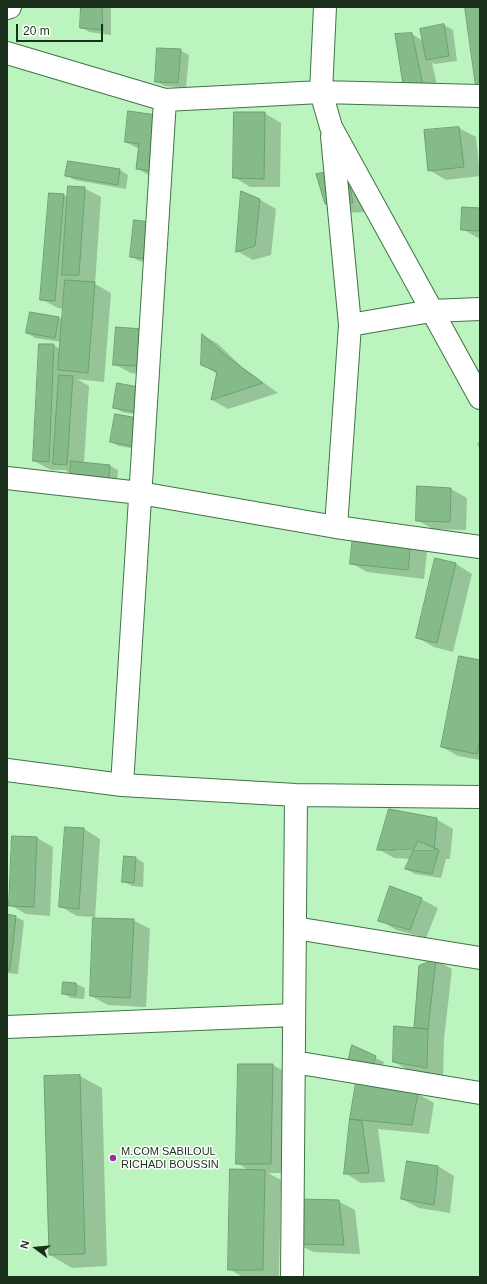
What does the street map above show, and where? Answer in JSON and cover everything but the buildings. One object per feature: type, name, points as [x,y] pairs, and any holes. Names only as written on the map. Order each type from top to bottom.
[{"type":"street","points":[[325,7],[321,92],[331,127],[350,324],[336,527]]},
{"type":"street","points":[[7,53],[165,100],[321,92],[480,96]]},
{"type":"street","points":[[122,785],[165,100]]},
{"type":"street","points":[[331,127],[480,398]]},
{"type":"street","points":[[350,324],[431,311],[480,309]]},
{"type":"street","points":[[7,478],[140,493],[336,527],[480,547]]},
{"type":"street","points":[[7,770],[122,785],[296,795],[480,798]]},
{"type":"street","points":[[292,1277],[296,795]]},
{"type":"street","points":[[295,928],[480,958]]},
{"type":"street","points":[[7,1027],[294,1015]]},
{"type":"street","points":[[294,1062],[480,1093]]},
{"type":"place","name":"M.COM SABILOUL RICHADI BOUSSIN","points":[[113,1158]]}]
